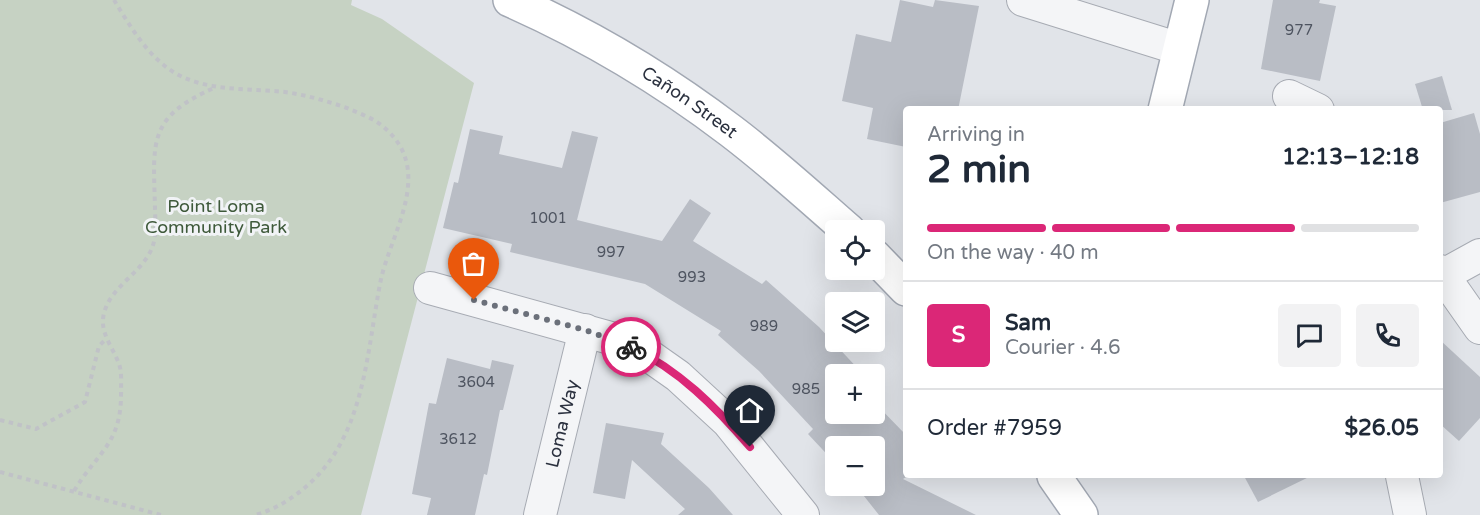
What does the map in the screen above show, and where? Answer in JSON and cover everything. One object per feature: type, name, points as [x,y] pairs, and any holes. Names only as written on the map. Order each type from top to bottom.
[{"type":"main road","name":"Cañon Street","points":[[510,0],[583,37],[652,77],[730,130],[836,220]]},
{"type":"main road","points":[[1166,106],[1192,0]]},
{"type":"main road","points":[[885,267],[903,286]]},
{"type":"street","points":[[1023,0],[1180,49]]},
{"type":"street","points":[[1289,96],[1310,106]]},
{"type":"street","points":[[1443,274],[1480,255]]},
{"type":"street","points":[[1443,278],[1480,328]]},
{"type":"street","points":[[430,288],[614,339],[651,357],[705,399],[735,430],[802,515]]},
{"type":"street","name":"Loma Way","points":[[540,515],[585,330]]},
{"type":"street","points":[[1402,478],[1410,515]]},
{"type":"path","points":[[114,0],[132,30],[166,66],[189,80],[216,87],[286,93],[314,98],[369,117],[387,131],[398,144],[408,180],[403,218],[381,278],[362,389],[348,428],[334,456],[315,479],[292,498],[266,512],[254,515]]},
{"type":"path","points":[[74,490],[113,438],[121,414],[121,367],[106,339],[104,314],[109,303],[153,248],[154,147],[158,131],[170,114],[182,103],[216,87]]},
{"type":"path","points":[[0,420],[36,429],[85,402],[99,346],[106,339]]},
{"type":"path","points":[[0,472],[161,515]]},
{"type":"green space","name":"Point Loma Community Park","points":[[0,0],[352,0],[351,5],[382,19],[474,83],[361,515],[0,515]]},
{"type":"building","points":[[900,0],[933,7],[935,0],[979,6],[959,106],[903,106],[903,146],[867,139],[873,108],[842,101],[856,34],[891,42]]},
{"type":"building","points":[[1273,0],[1320,0],[1319,3],[1336,6],[1320,81],[1261,69]]},
{"type":"building","points":[[1442,76],[1452,110],[1443,110],[1443,106],[1422,106],[1415,84]]},
{"type":"building","points":[[1474,113],[1480,134],[1480,192],[1443,202],[1443,122]]},
{"type":"building","points":[[470,129],[503,136],[499,154],[562,168],[572,131],[598,137],[577,220],[662,241],[690,199],[711,213],[693,241],[762,284],[766,280],[825,333],[825,352],[842,352],[854,364],[825,364],[825,424],[885,424],[885,413],[903,432],[903,479],[976,515],[879,515],[864,496],[885,496],[885,436],[825,436],[825,452],[808,434],[813,429],[759,371],[718,335],[721,331],[645,284],[510,252],[512,244],[443,228],[454,182],[458,183]]},
{"type":"building","points":[[1443,343],[1480,377],[1480,418],[1459,441],[1443,427]]},
{"type":"building","points":[[447,358],[490,369],[492,360],[514,365],[503,410],[500,410],[487,475],[484,474],[475,515],[427,515],[431,498],[412,494],[429,403],[436,404]]},
{"type":"building","points":[[606,423],[664,433],[661,444],[709,488],[733,515],[678,515],[685,509],[632,460],[625,499],[593,493]]},
{"type":"building","points":[[1245,478],[1307,478],[1258,502]]},
{"type":"way so far","points":[[474,300],[585,330],[631,347]]},
{"type":"route","points":[[631,347],[651,357],[678,376],[717,410],[750,447]]}]
